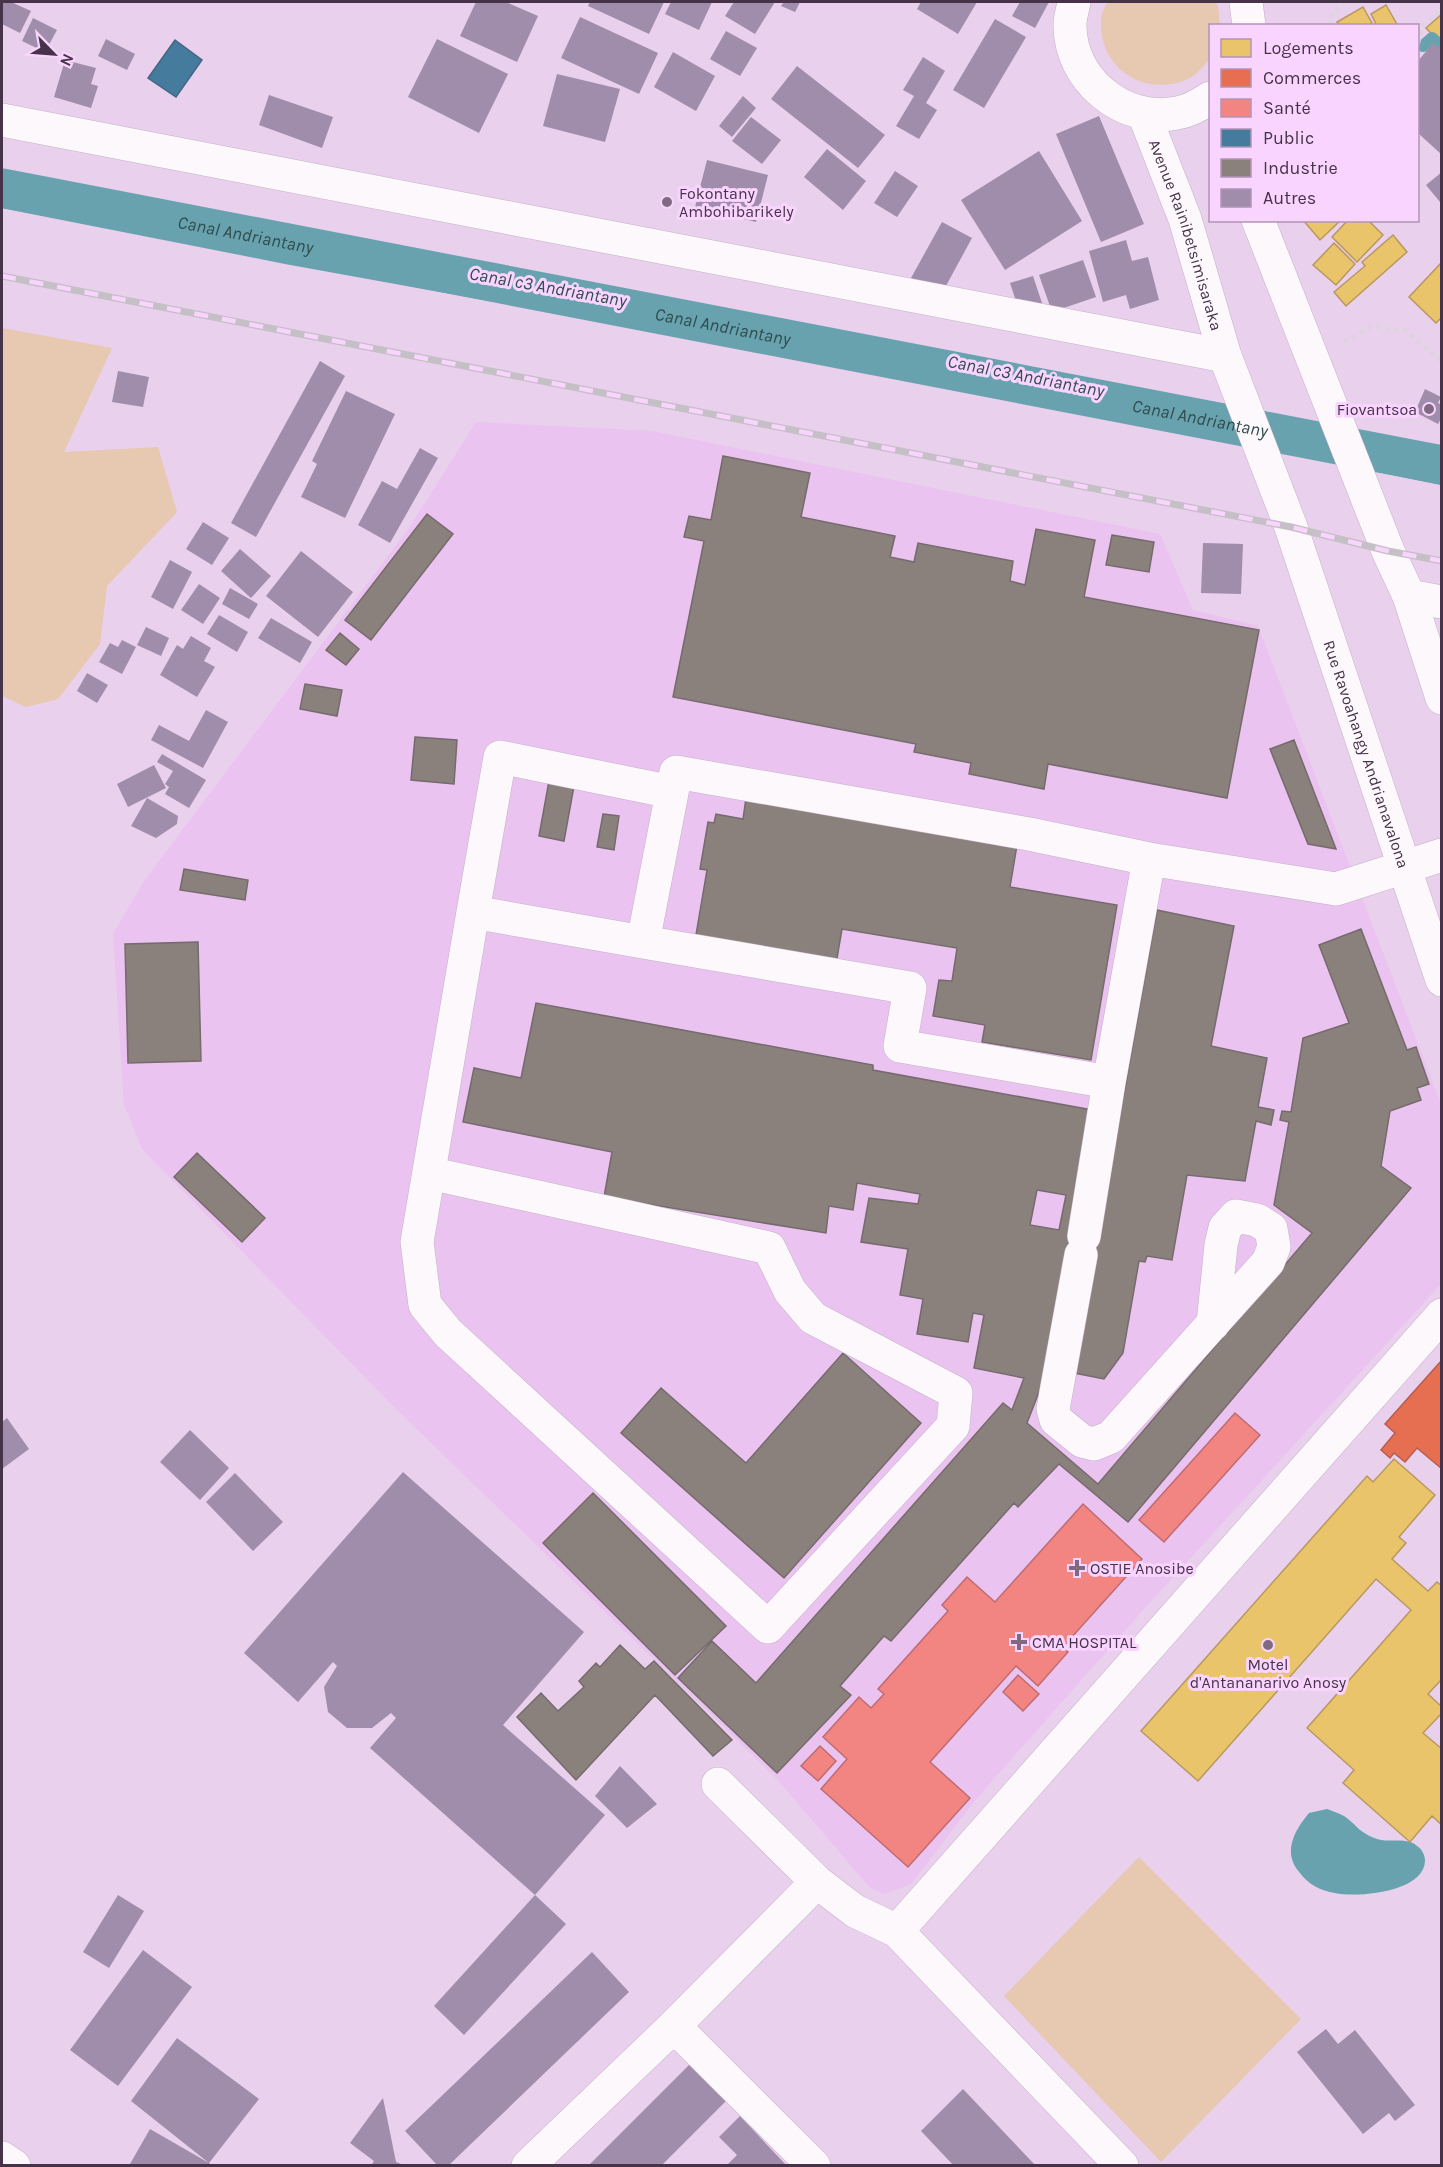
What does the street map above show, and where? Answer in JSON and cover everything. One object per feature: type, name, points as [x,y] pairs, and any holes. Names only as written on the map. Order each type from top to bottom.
[{"type":"street","points":[[1074,2],[1070,24],[1074,55],[1085,75],[1106,98],[1144,114],[1175,114],[1193,109],[1209,99]]},
{"type":"street","points":[[1246,2],[1249,24]]},
{"type":"street","name":"Avenue Rainibetsimisaraka","points":[[1144,114],[1185,219],[1225,356],[1292,527]]},
{"type":"street","points":[[2,120],[1225,356]]},
{"type":"street","points":[[1259,222],[1323,390],[1388,551],[1409,596],[1442,698]]},
{"type":"street","name":"Rue Ravoahangy Andrianavalona","points":[[1292,527],[1442,980]]},
{"type":"street","points":[[1409,596],[1442,602]]},
{"type":"street","points":[[429,1173],[769,1248],[790,1291],[813,1317],[956,1393],[953,1426],[768,1627],[448,1333],[425,1305],[417,1242],[500,757],[672,792]]},
{"type":"street","points":[[643,942],[676,772],[1029,834],[1149,859],[1336,889],[1442,855]]},
{"type":"street","points":[[1149,859],[1053,1409],[1056,1420],[1082,1441],[1094,1443],[1111,1437],[1213,1324]]},
{"type":"street","points":[[473,912],[910,988],[900,1046],[1109,1082]]},
{"type":"street","points":[[897,1931],[1442,1315]]},
{"type":"street","points":[[718,1784],[817,1882],[855,1911],[897,1931],[1122,2166]]},
{"type":"street","points":[[528,2166],[674,2026],[817,1882]]},
{"type":"street","points":[[674,2026],[814,2166]]},
{"type":"street","points":[[2,2158],[14,2166]]},
{"type":"path","points":[[1331,24],[1329,19],[1345,2]]},
{"type":"path","points":[[1419,40],[1422,26],[1442,10]]},
{"type":"path","points":[[1312,359],[1371,327],[1406,330],[1442,362]]},
{"type":"shaded area","points":[[1107,2],[1215,2],[1218,6],[1220,24],[1209,24],[1209,60],[1198,72],[1190,78],[1173,84],[1157,85],[1142,82],[1128,75],[1116,65],[1107,52],[1102,37],[1102,12]]},
{"type":"shaded area","points":[[2,328],[112,348],[64,452],[158,447],[177,512],[107,586],[100,644],[58,699],[26,707],[2,696]]},
{"type":"shaded area","points":[[476,422],[652,431],[1160,534],[1193,610],[1258,626],[1441,1104],[1440,1285],[1145,1608],[977,1798],[911,1884],[885,1894],[870,1888],[777,1779],[390,1403],[142,1149],[124,1104],[113,934],[144,881],[409,528]]},
{"type":"shaded area","points":[[1327,1809],[1344,1816],[1362,1831],[1377,1839],[1413,1843],[1424,1854],[1425,1861],[1422,1871],[1414,1880],[1402,1886],[1373,1893],[1335,1893],[1311,1884],[1295,1865],[1292,1858],[1292,1842],[1309,1813]]},
{"type":"shaded area","points":[[1139,1857],[1301,2019],[1161,2162],[1004,1996]]},
{"type":"building: Logements","points":[[1386,5],[1397,24],[1376,24],[1371,14]]},
{"type":"building: Logements","points":[[1363,7],[1372,23],[1338,24],[1337,22]]},
{"type":"building: Logements","points":[[1442,14],[1442,45],[1426,28]]},
{"type":"building: Logements","points":[[1305,222],[1339,222],[1320,240]]},
{"type":"building: Logements","points":[[1346,222],[1370,222],[1383,235],[1357,262],[1332,237]]},
{"type":"building: Logements","points":[[1393,235],[1407,252],[1346,306],[1334,292],[1365,266],[1362,262]]},
{"type":"building: Logements","points":[[1334,243],[1355,264],[1336,285],[1313,265]]},
{"type":"building: Logements","points":[[1442,262],[1442,317],[1436,323],[1409,297]]},
{"type":"building: Logements","name":"Motel d'Antananarivo Anosy","points":[[1394,1459],[1435,1495],[1399,1537],[1406,1543],[1392,1559],[1428,1591],[1437,1582],[1442,1586],[1442,1679],[1428,1694],[1442,1707],[1442,1713],[1423,1733],[1442,1749],[1442,1825],[1432,1816],[1410,1842],[1343,1783],[1354,1770],[1307,1728],[1411,1610],[1376,1579],[1198,1781],[1141,1731],[1367,1476],[1373,1482]]},
{"type":"building: Commerces","points":[[1442,1360],[1442,1469],[1417,1448],[1405,1462],[1394,1453],[1390,1458],[1381,1450],[1395,1433],[1385,1424]]},
{"type":"building: Santé","points":[[1235,1413],[1260,1435],[1164,1542],[1139,1520]]},
{"type":"building: Santé","points":[[1083,1504],[1142,1559],[1062,1648],[1068,1652],[1038,1686],[1016,1666],[930,1762],[970,1798],[908,1867],[821,1789],[847,1759],[823,1737],[859,1697],[871,1708],[884,1694],[878,1689],[948,1611],[942,1605],[967,1577],[995,1602]]},
{"type":"building: Santé","points":[[1018,1675],[1039,1694],[1023,1711],[1003,1692]]},
{"type":"building: Santé","points":[[820,1746],[836,1761],[818,1781],[801,1766]]},
{"type":"building: Public","points":[[175,40],[202,60],[176,97],[148,78]]},
{"type":"building: Industrie","points":[[723,456],[810,473],[801,517],[895,536],[890,557],[914,562],[918,543],[1013,561],[1010,581],[1025,585],[1036,529],[1095,540],[1084,597],[1259,630],[1227,798],[1048,764],[1044,789],[969,774],[971,763],[914,752],[916,744],[673,697],[704,541],[684,537],[689,516],[711,520]]},
{"type":"building: Industrie","points":[[427,514],[453,534],[371,640],[345,620]]},
{"type":"building: Industrie","points":[[1112,535],[1154,542],[1149,572],[1106,565]]},
{"type":"building: Industrie","points":[[340,633],[359,649],[346,665],[326,650]]},
{"type":"building: Industrie","points":[[305,684],[342,690],[337,716],[300,709]]},
{"type":"building: Industrie","points":[[415,737],[457,740],[454,784],[411,780]]},
{"type":"building: Industrie","points":[[1294,740],[1336,849],[1308,844],[1270,749]]},
{"type":"building: Industrie","points":[[549,781],[574,786],[564,841],[539,836]]},
{"type":"building: Industrie","points":[[746,798],[1017,845],[1010,887],[1117,905],[1091,1060],[982,1042],[985,1025],[933,1016],[939,980],[952,981],[957,948],[842,929],[836,964],[695,941],[707,870],[700,869],[708,822],[714,823],[716,814],[743,819]]},
{"type":"building: Industrie","points":[[603,814],[619,816],[614,850],[597,847]]},
{"type":"building: Industrie","points":[[184,869],[248,880],[245,900],[180,890]]},
{"type":"building: Industrie","points":[[1157,910],[1234,926],[1211,1046],[1267,1058],[1258,1107],[1274,1110],[1271,1125],[1256,1121],[1245,1181],[1187,1175],[1172,1260],[1147,1256],[1145,1262],[1139,1261],[1123,1353],[1104,1379],[1074,1373],[1044,1379],[1027,1423],[1098,1484],[1312,1233],[1274,1205],[1289,1122],[1280,1120],[1282,1111],[1291,1112],[1303,1038],[1349,1023],[1319,945],[1361,929],[1407,1050],[1416,1047],[1429,1084],[1417,1088],[1421,1100],[1390,1111],[1381,1166],[1411,1188],[1128,1522],[1059,1464],[1018,1507],[1014,1503],[891,1641],[884,1636],[840,1686],[851,1695],[777,1773],[678,1678],[712,1641],[756,1683],[1003,1403],[1012,1410],[1024,1378],[974,1368],[984,1315],[973,1313],[968,1342],[917,1334],[923,1299],[900,1295],[908,1249],[861,1242],[869,1198],[918,1204],[920,1194],[857,1183],[853,1210],[829,1206],[826,1233],[604,1197],[612,1152],[463,1122],[474,1068],[521,1078],[536,1003],[873,1065],[873,1070],[1092,1110],[1098,1239]],"holes":[[[1037,1190],[1066,1195],[1059,1230],[1030,1225]]]},
{"type":"building: Industrie","points":[[198,942],[201,1061],[128,1063],[125,944]]},
{"type":"building: Industrie","points":[[197,1153],[265,1218],[242,1242],[174,1177]]},
{"type":"building: Industrie","points":[[843,1353],[921,1423],[784,1578],[621,1433],[661,1388],[746,1463]]},
{"type":"building: Industrie","points":[[593,1493],[726,1626],[675,1675],[543,1543]]},
{"type":"building: Industrie","points":[[620,1645],[645,1669],[654,1661],[732,1740],[713,1756],[655,1695],[576,1780],[517,1717],[541,1693],[558,1711],[584,1687],[579,1681],[596,1663],[600,1667]]},
{"type":"building: Autres","points":[[2,2],[11,2],[31,11],[20,33],[2,24]]},
{"type":"building: Autres","points":[[476,2],[506,2],[538,16],[517,62],[460,36]]},
{"type":"building: Autres","points":[[590,2],[664,2],[649,34],[588,6]]},
{"type":"building: Autres","points":[[671,2],[712,2],[699,30],[665,14]]},
{"type":"building: Autres","points":[[734,2],[775,2],[755,34],[725,16]]},
{"type":"building: Autres","points":[[784,2],[800,2],[795,12],[781,6]]},
{"type":"building: Autres","points":[[921,2],[977,2],[958,34],[917,9]]},
{"type":"building: Autres","points":[[1020,2],[1049,2],[1035,28],[1012,16]]},
{"type":"building: Autres","points":[[580,17],[658,53],[639,94],[561,58]]},
{"type":"building: Autres","points":[[33,18],[57,30],[45,52],[22,41]]},
{"type":"building: Autres","points":[[995,19],[1026,37],[984,108],[953,90]]},
{"type":"building: Autres","points":[[726,31],[757,48],[740,76],[710,59]]},
{"type":"building: Autres","points":[[106,39],[135,54],[127,70],[98,56]]},
{"type":"building: Autres","points":[[437,39],[508,74],[479,133],[408,97]]},
{"type":"building: Autres","points":[[1433,43],[1442,50],[1442,155],[1419,134],[1419,60]]},
{"type":"building: Autres","points":[[673,52],[715,76],[696,111],[654,87]]},
{"type":"building: Autres","points":[[923,57],[945,71],[926,103],[937,110],[919,139],[896,126],[914,96],[903,90]]},
{"type":"building: Autres","points":[[65,60],[96,68],[91,84],[98,86],[91,108],[54,97]]},
{"type":"building: Autres","points":[[797,66],[885,135],[858,168],[771,99]]},
{"type":"building: Autres","points":[[557,74],[620,89],[605,142],[543,126]]},
{"type":"building: Autres","points":[[269,95],[333,117],[322,148],[259,125]]},
{"type":"building: Autres","points":[[743,96],[756,108],[732,137],[719,126]]},
{"type":"building: Autres","points":[[1099,116],[1144,224],[1101,242],[1056,134]]},
{"type":"building: Autres","points":[[751,117],[781,140],[762,164],[732,141]]},
{"type":"building: Autres","points":[[827,149],[866,181],[843,210],[804,177]]},
{"type":"building: Autres","points":[[1039,151],[1082,221],[1005,270],[961,200]]},
{"type":"building: Autres","points":[[707,160],[768,175],[756,222],[695,207]]},
{"type":"building: Autres","points":[[895,171],[918,186],[897,217],[874,203]]},
{"type":"building: Autres","points":[[1442,172],[1442,200],[1440,202],[1426,185]]},
{"type":"building: Autres","points":[[942,222],[972,238],[941,295],[911,278]]},
{"type":"building: Autres","points":[[1126,240],[1132,261],[1148,257],[1159,300],[1130,309],[1126,295],[1103,302],[1089,251]]},
{"type":"building: Autres","points":[[1083,260],[1096,297],[1052,312],[1039,275]]},
{"type":"building: Autres","points":[[1033,276],[1042,303],[1019,310],[1010,283]]},
{"type":"building: Autres","points":[[320,361],[345,376],[256,537],[231,523]]},
{"type":"building: Autres","points":[[118,371],[149,377],[143,407],[112,402]]},
{"type":"building: Autres","name":"Fiovantsoa","points":[[1425,389],[1441,397],[1438,403],[1442,405],[1442,417],[1438,424],[1415,412]]},
{"type":"building: Autres","points":[[346,391],[395,414],[345,518],[301,497],[317,464],[312,461]]},
{"type":"building: Autres","points":[[420,448],[438,458],[390,543],[358,525],[382,481],[397,489]]},
{"type":"building: Autres","points":[[203,522],[229,538],[212,565],[186,549]]},
{"type":"building: Autres","points":[[1203,543],[1243,544],[1241,594],[1201,593]]},
{"type":"building: Autres","points":[[240,549],[271,576],[251,598],[221,571]]},
{"type":"building: Autres","points":[[301,551],[353,592],[318,637],[266,596]]},
{"type":"building: Autres","points":[[170,560],[192,572],[173,609],[151,597]]},
{"type":"building: Autres","points":[[199,584],[220,598],[203,624],[181,610]]},
{"type":"building: Autres","points":[[230,588],[258,604],[249,619],[222,604]]},
{"type":"building: Autres","points":[[219,615],[248,632],[237,652],[207,634]]},
{"type":"building: Autres","points":[[271,618],[312,642],[300,663],[258,638]]},
{"type":"building: Autres","points":[[146,627],[169,638],[161,656],[137,645]]},
{"type":"building: Autres","points":[[191,636],[211,648],[204,661],[215,667],[197,697],[160,675],[177,645],[183,649]]},
{"type":"building: Autres","points":[[122,640],[136,647],[122,674],[99,662],[110,643],[118,647]]},
{"type":"building: Autres","points":[[87,673],[108,685],[97,703],[77,691]]},
{"type":"building: Autres","points":[[206,710],[228,722],[203,768],[151,740],[159,725],[189,741]]},
{"type":"building: Autres","points":[[162,754],[206,780],[189,808],[165,794],[169,787],[165,784],[173,771],[157,762]]},
{"type":"building: Autres","points":[[154,765],[166,788],[128,807],[117,784]]},
{"type":"building: Autres","points":[[147,798],[178,816],[177,824],[156,838],[131,826]]},
{"type":"building: Autres","points":[[7,1418],[29,1449],[2,1469],[2,1422]]},
{"type":"building: Autres","points":[[190,1430],[229,1468],[200,1500],[160,1462]]},
{"type":"building: Autres","points":[[403,1472],[584,1632],[503,1725],[605,1815],[535,1895],[370,1748],[396,1718],[391,1713],[372,1728],[347,1728],[328,1712],[324,1687],[337,1666],[333,1662],[298,1702],[244,1653]]},
{"type":"building: Autres","points":[[235,1473],[283,1522],[253,1551],[206,1502]]},
{"type":"building: Autres","points":[[620,1766],[657,1804],[627,1828],[595,1796]]},
{"type":"building: Autres","points":[[118,1895],[144,1911],[109,1968],[83,1952]]},
{"type":"building: Autres","points":[[535,1895],[566,1924],[464,2035],[434,2006]]},
{"type":"building: Autres","points":[[143,1950],[192,1987],[118,2086],[70,2050]]},
{"type":"building: Autres","points":[[592,1952],[629,1992],[448,2166],[438,2166],[405,2131]]},
{"type":"building: Autres","points":[[1326,2029],[1338,2044],[1355,2030],[1415,2105],[1395,2121],[1389,2113],[1363,2134],[1297,2052]]},
{"type":"building: Autres","points":[[177,2038],[259,2099],[209,2163],[131,2101]]},
{"type":"building: Autres","points":[[690,2064],[726,2101],[661,2166],[588,2166]]},
{"type":"building: Autres","points":[[963,2089],[1036,2166],[954,2166],[921,2131]]},
{"type":"building: Autres","points":[[383,2098],[396,2162],[406,2166],[371,2166],[374,2161],[350,2143]]},
{"type":"building: Autres","points":[[740,2116],[787,2166],[726,2166],[737,2155],[719,2137]]},
{"type":"building: Autres","points":[[150,2129],[209,2163],[213,2166],[130,2164]]},
{"type":"waterway","points":[[1423,46],[1432,38],[1442,47]]},
{"type":"waterway","name":"Canal Andriantany","points":[[2,188],[1442,465]]},
{"type":"waterway","name":"Canal c3 Andriantany","points":[[2,202],[286,258],[985,385],[1442,479]]},
{"type":"railway","points":[[2,276],[1291,527],[1388,551],[1442,561]]},
{"type":"place","name":"Fokontany Ambohibarikely","points":[[667,202]]},
{"type":"place","name":"Fiovantsoa","points":[[1429,409]]},
{"type":"place","name":"OSTIE Anosibe","points":[[1077,1568]]},
{"type":"place","name":"CMA HOSPITAL","points":[[1019,1642]]},
{"type":"place","name":"Motel d'Antananarivo Anosy","points":[[1268,1645]]}]
